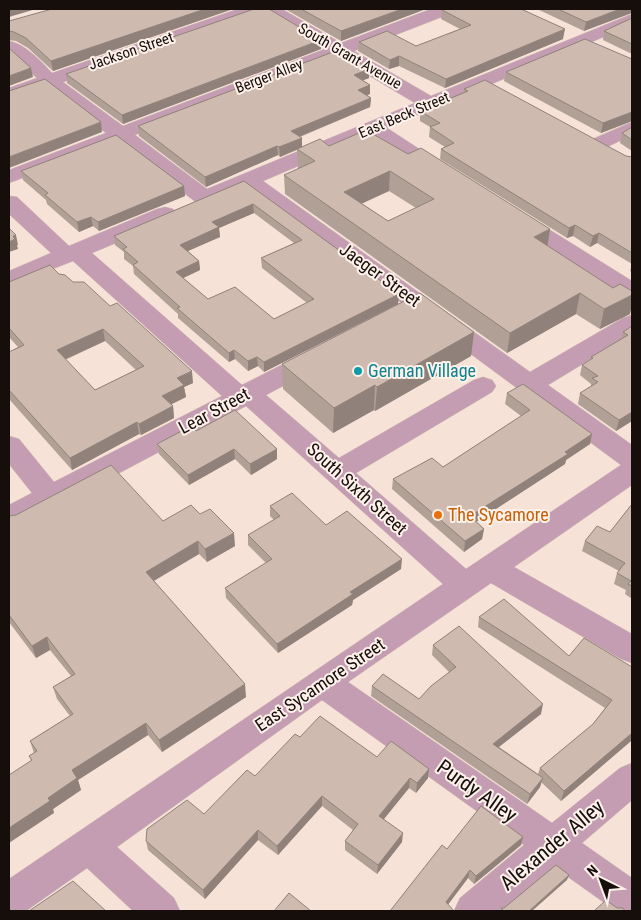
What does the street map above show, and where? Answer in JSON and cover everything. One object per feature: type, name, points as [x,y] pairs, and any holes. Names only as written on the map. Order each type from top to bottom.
[{"type":"street","name":"Jackson Street","points":[[9,94],[254,9]]},
{"type":"street","name":"South Grant Avenue","points":[[270,9],[431,104]]},
{"type":"street","name":"Berger Alley","points":[[9,177],[446,9]]},
{"type":"street","name":"East Beck Street","points":[[9,279],[486,81],[632,18]]},
{"type":"street","points":[[559,28],[601,48]]},
{"type":"street","points":[[9,46],[37,67],[49,80],[205,198]]},
{"type":"street","points":[[486,81],[503,90]]},
{"type":"street","points":[[373,128],[464,186]]},
{"type":"street","points":[[600,143],[632,128]]},
{"type":"street","points":[[582,133],[624,156]]},
{"type":"street","name":"Jaeger Street","points":[[248,180],[632,458]]},
{"type":"street","name":"South Sixth Street","points":[[9,202],[337,472],[478,577],[632,650]]},
{"type":"street","points":[[498,207],[632,291]]},
{"type":"street","points":[[394,317],[420,304]]},
{"type":"street","points":[[530,384],[632,323]]},
{"type":"street","name":"Lear Street","points":[[9,518],[334,348]]},
{"type":"street","points":[[337,472],[483,386]]},
{"type":"street","points":[[9,446],[50,496]]},
{"type":"street","name":"East Sycamore Street","points":[[9,901],[322,682],[632,471]]},
{"type":"street","name":"Purdy Alley","points":[[322,682],[632,900]]},
{"type":"street","name":"Alexander Alley","points":[[473,911],[632,779]]},
{"type":"street","points":[[89,846],[161,911]]},
{"type":"building","points":[[52,9],[205,9],[51,61],[26,38],[9,31],[9,21]]},
{"type":"building","points":[[254,9],[269,9],[321,40],[122,115],[66,74]]},
{"type":"building","points":[[301,9],[402,9],[341,31]]},
{"type":"building","points":[[521,9],[565,29],[446,79],[399,56],[390,60],[359,42],[387,31],[416,46],[471,25],[442,10]]},
{"type":"building","points":[[558,9],[620,9],[586,22]]},
{"type":"building","points":[[632,18],[632,44],[604,31]]},
{"type":"building","points":[[585,39],[632,59],[632,112],[603,123],[506,72]]},
{"type":"building","points":[[9,48],[31,68],[9,76]]},
{"type":"building","points":[[338,50],[369,69],[354,75],[370,85],[358,90],[371,98],[291,131],[302,138],[279,147],[277,146],[205,177],[138,126]]},
{"type":"building","points":[[45,79],[101,122],[9,157],[9,91]]},
{"type":"building","points":[[485,80],[626,156],[632,157],[632,253],[599,233],[593,236],[575,225],[569,228],[441,149],[454,143],[430,127],[440,123],[420,111],[468,91],[464,89]]},
{"type":"building","points":[[632,127],[632,140],[622,133]]},
{"type":"building","points":[[366,130],[408,154],[421,148],[550,229],[534,237],[613,288],[620,284],[632,291],[632,295],[604,309],[580,293],[510,333],[284,175],[315,161],[297,149],[320,139],[329,146]],"holes":[[[390,171],[434,199],[388,221],[344,192]]]},
{"type":"building","points":[[116,135],[184,186],[98,222],[91,217],[77,222],[45,195],[48,193],[21,171]]},
{"type":"building","points":[[244,181],[399,294],[264,362],[257,357],[248,361],[234,350],[229,353],[177,308],[180,307],[133,265],[138,262],[123,249],[127,247],[114,236]],"holes":[[[253,204],[302,240],[261,258],[314,299],[274,319],[235,287],[208,299],[176,272],[199,261],[180,245],[219,227],[212,222]]]},
{"type":"building","points":[[9,228],[16,235],[13,236],[15,239],[9,242]]},
{"type":"building","points":[[50,265],[59,274],[65,275],[73,282],[84,282],[110,306],[117,303],[192,371],[177,378],[184,385],[162,396],[173,406],[139,424],[137,422],[70,458],[9,390],[9,352],[24,345],[9,328],[9,282]],"holes":[[[103,329],[144,366],[95,390],[57,350]]]},
{"type":"building","points":[[420,293],[474,332],[377,387],[375,385],[334,408],[282,364]]},
{"type":"building","points":[[632,326],[632,412],[619,420],[580,393],[598,382],[592,378],[598,376],[582,365],[593,358],[591,357],[628,335],[623,332]]},
{"type":"building","points":[[523,384],[592,434],[565,452],[568,454],[470,516],[484,529],[465,541],[393,479],[432,458],[443,467],[530,410],[507,393]]},
{"type":"building","points":[[235,410],[277,449],[250,464],[234,449],[188,475],[157,444],[191,426],[196,431]]},
{"type":"building","points":[[111,465],[163,521],[191,505],[200,514],[210,509],[234,533],[205,549],[198,541],[146,572],[245,684],[159,740],[146,723],[72,770],[77,778],[48,798],[50,801],[9,828],[9,775],[32,760],[29,756],[37,751],[30,741],[73,714],[53,687],[75,674],[47,637],[32,646],[9,615],[9,516],[16,515]]},
{"type":"building","points":[[292,493],[326,525],[347,511],[402,559],[350,592],[353,594],[277,644],[225,588],[272,559],[248,535],[280,516],[270,506]]},
{"type":"building","points":[[632,504],[632,586],[628,584],[631,581],[617,573],[625,563],[585,541],[597,526],[610,532]]},
{"type":"building","points":[[504,599],[569,656],[584,638],[632,667],[632,733],[564,791],[540,768],[593,724],[612,700],[479,617]]},
{"type":"building","points":[[459,626],[543,704],[493,744],[543,778],[530,794],[372,686],[383,674],[419,699],[431,686],[456,667],[433,645]]},
{"type":"building","points":[[320,716],[377,757],[391,741],[429,769],[417,783],[410,778],[379,816],[403,833],[378,865],[345,841],[358,824],[322,796],[277,846],[258,830],[203,890],[146,841],[147,829],[187,800],[204,814],[247,770],[255,776],[295,734],[300,737]]},
{"type":"building","points":[[481,806],[523,837],[476,876],[470,870],[446,902],[454,911],[390,911],[442,845],[447,849]]},
{"type":"building","points":[[556,865],[569,875],[529,911],[504,911],[501,908],[504,908]]},
{"type":"building","points":[[73,881],[106,911],[29,911]]},
{"type":"building","points":[[289,893],[311,911],[274,911]]},
{"type":"building","points":[[606,900],[617,908],[623,908],[625,911],[594,911]]},
{"type":"place","name":"German Village","points":[[358,371]]},
{"type":"place","name":"The Sycamore","points":[[438,515]]}]
